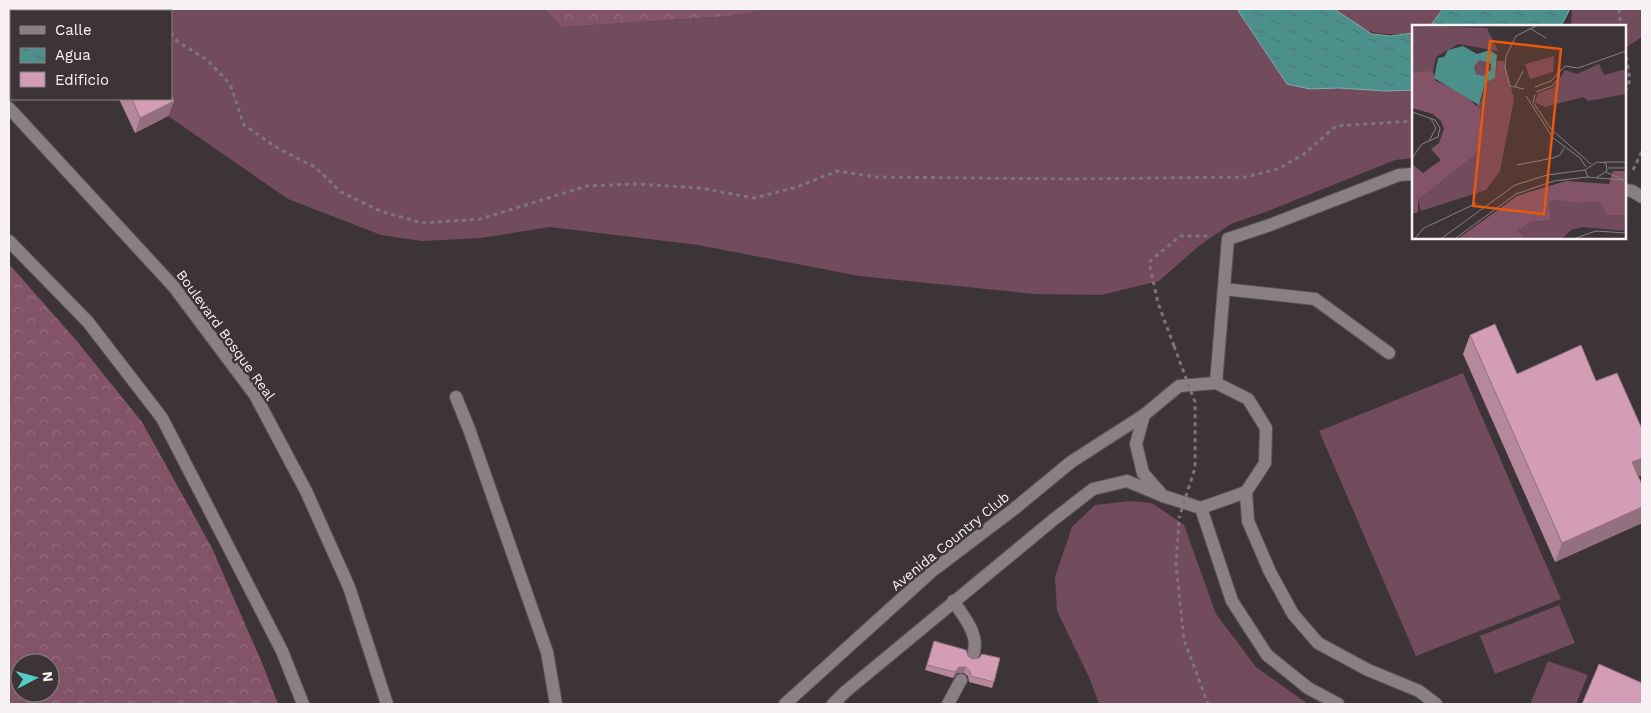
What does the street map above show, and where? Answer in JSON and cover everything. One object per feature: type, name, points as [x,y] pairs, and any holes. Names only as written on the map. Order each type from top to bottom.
[{"type":"street","name":"Boulevard Bosque Real","points":[[9,108],[174,287],[255,395],[306,491],[349,587],[387,704]]},
{"type":"street","points":[[1216,383],[1228,239],[1270,225],[1399,175],[1412,174]]},
{"type":"street","points":[[1626,190],[1632,191],[1642,197]]},
{"type":"street","points":[[9,241],[88,322],[162,418],[282,651],[303,704]]},
{"type":"street","points":[[1224,289],[1315,299],[1389,352]]},
{"type":"street","points":[[1163,496],[1143,473],[1136,444],[1144,415],[1179,386],[1216,383],[1248,399],[1266,428],[1265,463],[1246,492],[1248,521],[1270,572],[1294,614],[1318,642],[1368,670],[1419,691],[1436,704]]},
{"type":"street","points":[[456,397],[469,428],[547,652],[556,704]]},
{"type":"street","name":"Avenida Country Club","points":[[785,704],[931,572],[1014,509],[1071,462],[1144,415]]},
{"type":"street","points":[[833,704],[844,692],[954,601],[1093,489],[1127,481],[1163,496],[1201,508],[1246,492]]},
{"type":"street","points":[[1201,508],[1232,601],[1267,655],[1308,688],[1338,704]]},
{"type":"street","points":[[954,601],[974,634],[974,654],[972,657]]},
{"type":"street","points":[[948,704],[961,680]]},
{"type":"path","points":[[1619,9],[1621,25]]},
{"type":"path","points":[[172,34],[177,41],[207,60],[230,84],[244,126],[279,149],[315,167],[341,192],[380,211],[422,223],[480,219],[587,186],[635,184],[701,188],[754,198],[797,187],[837,171],[886,177],[1072,179],[1246,177],[1278,169],[1296,159],[1336,126],[1412,121]]},
{"type":"path","points":[[1409,34],[1412,50]]},
{"type":"path","points":[[1626,55],[1630,80],[1626,90]]},
{"type":"path","points":[[1208,704],[1184,640],[1176,564],[1179,518],[1195,468],[1195,402],[1158,303],[1149,262],[1180,236],[1214,236]]},
{"type":"shaded area","points":[[544,9],[562,27],[731,16],[770,9],[1237,9],[1287,84],[1386,91],[1412,90],[1412,158],[1395,160],[1231,224],[1200,245],[1159,281],[1101,295],[1034,294],[859,276],[698,245],[550,227],[481,238],[422,241],[381,235],[288,199],[168,116],[161,100],[172,100],[172,10],[122,10]]},
{"type":"shaded area","points":[[1334,9],[1443,9],[1431,25],[1412,25],[1412,33],[1389,34],[1370,32]]},
{"type":"shaded area","points":[[1572,9],[1642,9],[1642,37],[1626,47],[1626,25],[1571,25]]},
{"type":"shaded area","points":[[1463,373],[1561,599],[1416,656],[1319,431]]},
{"type":"shaded area","points":[[1130,501],[1152,503],[1184,525],[1216,614],[1256,667],[1308,704],[1099,704],[1089,677],[1057,611],[1055,577],[1072,527],[1095,505]]},
{"type":"shaded area","points":[[1559,605],[1575,643],[1495,674],[1480,636]]},
{"type":"shaded area","points":[[1548,661],[1588,675],[1576,704],[1530,704]]},
{"type":"green space","points":[[544,9],[770,9],[731,16],[562,27]]},
{"type":"green space","points":[[9,264],[76,340],[142,422],[212,548],[278,704],[9,704]]},
{"type":"water","points":[[1237,9],[1334,9],[1372,34],[1390,36],[1412,33],[1412,90],[1310,89],[1287,84]]},
{"type":"water","points":[[1443,9],[1568,9],[1569,11],[1562,25],[1431,25]]},
{"type":"building","points":[[41,9],[134,10],[42,10]]},
{"type":"building","points":[[172,97],[174,101],[140,118],[132,100],[172,100]]},
{"type":"building","points":[[1495,324],[1517,374],[1581,345],[1596,381],[1617,373],[1642,429],[1642,458],[1632,462],[1642,485],[1642,507],[1562,543],[1470,335]]},
{"type":"building","points":[[934,641],[966,650],[968,656],[972,659],[979,658],[982,654],[1000,658],[994,682],[971,676],[970,671],[966,667],[959,667],[955,672],[927,665]]},
{"type":"building","points":[[1599,664],[1642,683],[1642,704],[1582,704]]}]
